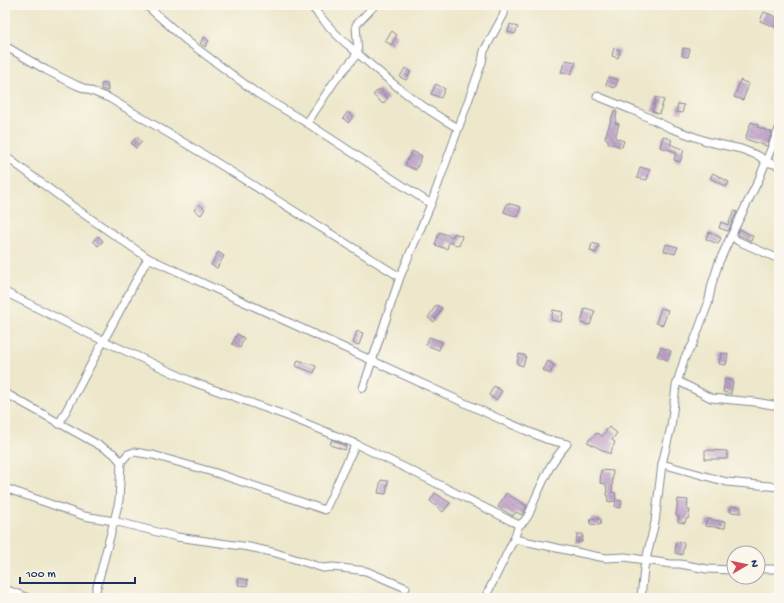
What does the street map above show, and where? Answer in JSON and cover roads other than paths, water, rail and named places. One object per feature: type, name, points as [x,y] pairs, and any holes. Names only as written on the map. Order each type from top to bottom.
[{"type":"street","points":[[146,5],[187,41],[258,94],[308,123],[431,204]]},
{"type":"street","points":[[310,5],[347,45],[379,72],[434,114],[458,128]]},
{"type":"street","points":[[308,123],[334,82],[358,53],[356,25],[375,5]]},
{"type":"street","points":[[363,388],[400,277],[431,204],[482,62],[484,51],[504,14],[504,5]]},
{"type":"street","points":[[5,46],[46,70],[76,85],[109,98],[203,154],[400,277]]},
{"type":"street","points":[[597,96],[637,112],[670,128],[709,142],[741,149],[759,156],[766,162],[779,165]]},
{"type":"street","points":[[641,598],[646,559],[655,522],[662,464],[671,427],[678,381],[685,357],[692,344],[708,304],[719,262],[753,192],[779,129]]},
{"type":"street","points":[[5,156],[78,210],[148,258],[372,360],[382,366],[444,392],[546,439],[568,444],[551,466],[534,501],[532,509],[523,524],[519,526],[485,598]]},
{"type":"street","points":[[731,236],[738,241],[779,259]]},
{"type":"street","points":[[59,424],[148,258]]},
{"type":"street","points":[[5,292],[104,341],[193,382],[290,417],[356,444],[519,526]]},
{"type":"street","points":[[678,381],[711,398],[779,406]]},
{"type":"street","points":[[5,393],[113,453],[121,462]]},
{"type":"street","points":[[94,598],[119,501],[121,462],[128,454],[134,452],[153,455],[216,473],[325,510],[344,464],[356,444]]},
{"type":"street","points":[[662,464],[727,482],[779,487]]},
{"type":"street","points":[[5,488],[84,516],[114,521],[177,537],[249,547],[276,553],[323,568],[333,567],[366,571],[406,588]]},
{"type":"street","points":[[514,539],[606,558],[620,556],[726,569]]},
{"type":"street","points":[[766,569],[779,569]]},
{"type":"street","points":[[5,589],[28,598]]}]
